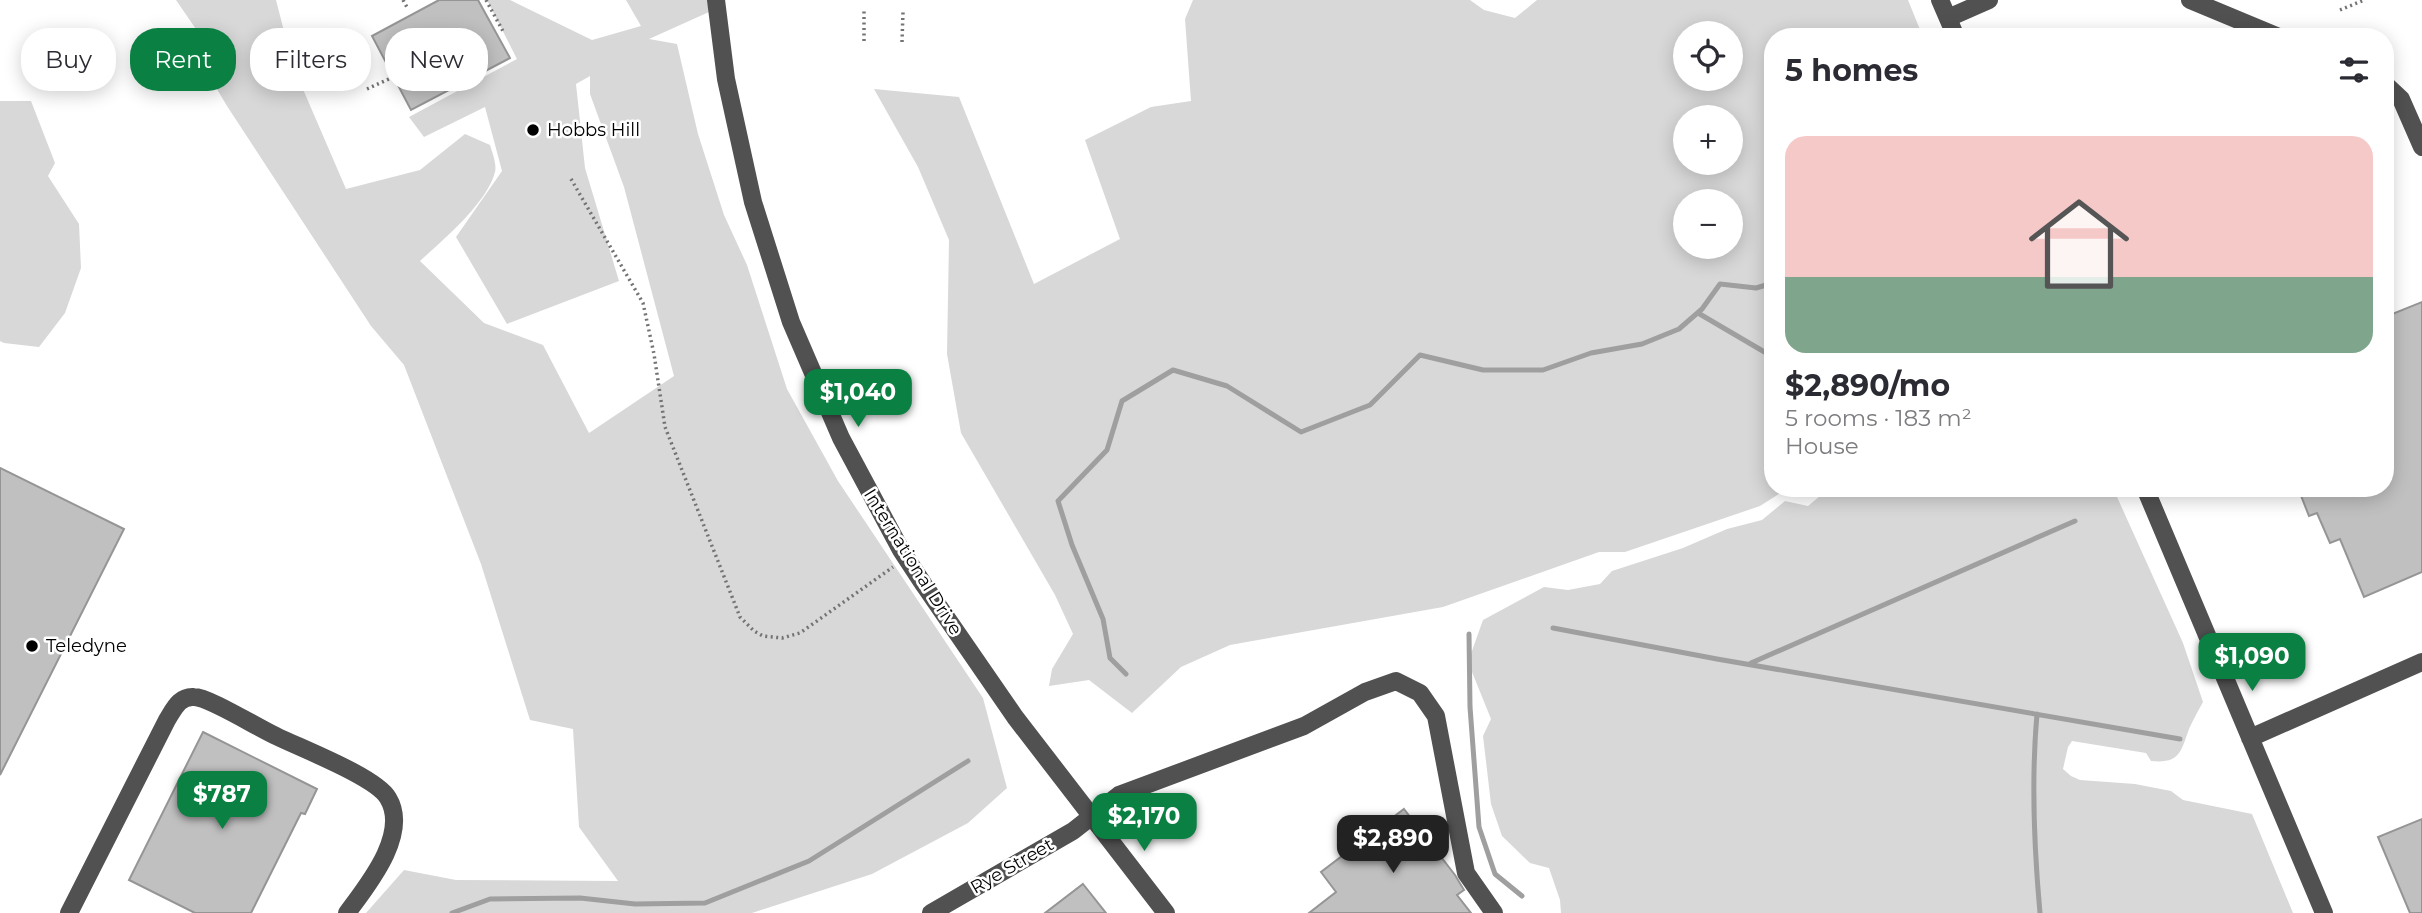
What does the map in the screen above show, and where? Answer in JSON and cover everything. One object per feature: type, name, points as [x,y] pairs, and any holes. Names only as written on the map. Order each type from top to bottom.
[{"type":"street","name":"International Drive","points":[[716,0],[726,79],[743,161],[777,282],[791,322],[841,438],[906,558],[1015,718],[1166,913]]},
{"type":"street","points":[[1940,0],[1952,28]]},
{"type":"street","points":[[1948,18],[1989,0]]},
{"type":"street","points":[[2190,0],[2257,28]]},
{"type":"street","points":[[2394,92],[2416,118],[2422,147]]},
{"type":"street","points":[[2149,497],[2324,913]]},
{"type":"street","points":[[2250,738],[2422,662]]},
{"type":"street","name":"Rye Street","points":[[931,913],[954,907],[1073,831],[1119,795],[1304,726],[1365,692],[1396,681],[1420,693],[1436,716],[1466,873],[1494,913]]},
{"type":"street","points":[[68,913],[176,704],[195,696],[208,699],[256,726],[364,778],[388,797],[394,821],[384,859],[346,913]]},
{"type":"path","points":[[403,0],[408,9]]},
{"type":"path","points":[[486,0],[504,33]]},
{"type":"path","points":[[2340,10],[2364,0]]},
{"type":"path","points":[[864,11],[864,41]]},
{"type":"path","points":[[902,42],[903,12]]},
{"type":"path","points":[[571,179],[643,303],[665,427],[740,617],[746,625],[762,636],[791,637],[906,558]]},
{"type":"shaded area","points":[[176,0],[276,0],[283,28],[250,28],[250,91],[304,91],[346,189],[420,170],[465,134],[490,145],[495,172],[483,196],[464,220],[420,261],[484,323],[543,345],[589,433],[674,376],[624,187],[590,94],[590,76],[576,84],[585,168],[619,281],[507,324],[456,237],[502,171],[485,107],[424,137],[409,117],[457,91],[488,91],[488,75],[517,59],[487,0],[510,0],[592,40],[641,26],[626,0],[707,0],[709,12],[649,39],[677,44],[698,134],[724,215],[747,265],[787,389],[838,481],[983,698],[1007,788],[968,823],[872,874],[752,913],[366,913],[404,870],[456,880],[618,881],[579,827],[573,729],[530,720],[481,564],[404,365],[371,326],[218,91],[236,91],[236,28],[195,28]]},
{"type":"shaded area","points":[[1193,0],[1470,0],[1484,10],[1515,18],[1537,0],[1908,0],[1919,28],[1764,28],[1764,497],[1774,497],[1760,506],[1625,552],[1599,552],[1443,607],[1230,645],[1181,667],[1132,713],[1089,680],[1049,686],[1052,669],[1073,634],[1055,595],[961,433],[947,354],[949,240],[918,167],[874,89],[959,97],[1034,284],[1120,239],[1085,140],[1151,107],[1191,101],[1185,19]]},
{"type":"shaded area","points":[[0,101],[31,101],[55,163],[48,176],[79,224],[81,268],[65,313],[39,347],[0,341]]},
{"type":"shaded area","points":[[1819,497],[2117,497],[2183,643],[2203,702],[2181,750],[2174,758],[2151,761],[2146,753],[2072,741],[2063,769],[2080,780],[2135,784],[2171,791],[2183,800],[2252,814],[2293,913],[1561,913],[1560,900],[1549,868],[1530,863],[1502,836],[1491,804],[1483,736],[1491,719],[1468,662],[1483,620],[1544,587],[1568,590],[1600,584],[1612,571],[1683,548],[1727,529],[1762,520],[1785,501],[1808,506]]},
{"type":"building","points":[[439,0],[478,0],[510,58],[488,70],[488,28],[387,28]]},
{"type":"building","points":[[385,29],[385,61],[372,36]]},
{"type":"building","points":[[401,91],[447,91],[411,110]]},
{"type":"building","points":[[2422,302],[2422,572],[2364,597],[2340,539],[2330,543],[2317,513],[2309,516],[2302,497],[2394,497],[2394,313]]},
{"type":"building","name":"Teledyne","points":[[0,468],[124,529],[0,775]]},
{"type":"building","points":[[203,732],[317,789],[305,814],[301,813],[251,913],[195,913],[129,880]]},
{"type":"building","points":[[1404,809],[1455,875],[1464,890],[1457,895],[1471,913],[1309,913],[1336,892],[1321,872]]},
{"type":"building","points":[[2422,819],[2422,913],[2410,913],[2378,837]]},
{"type":"building","points":[[1083,884],[1106,913],[1045,913]]},
{"type":"waterway","points":[[1126,674],[1110,658],[1103,619],[1072,545],[1058,501],[1107,450],[1122,401],[1173,370],[1227,386],[1301,432],[1370,405],[1420,355],[1483,370],[1543,370],[1591,353],[1642,344],[1679,329],[1702,309],[1720,284],[1756,288],[1764,286]]},
{"type":"waterway","points":[[1698,313],[1764,352]]},
{"type":"waterway","points":[[1751,663],[2075,521]]},
{"type":"waterway","points":[[1553,628],[2180,739]]},
{"type":"waterway","points":[[1469,634],[1470,707],[1479,827],[1495,874],[1522,896]]},
{"type":"waterway","points":[[2037,714],[2034,814],[2040,913]]},
{"type":"waterway","points":[[452,913],[490,899],[580,898],[635,904],[705,903],[809,861],[968,761]]},
{"type":"place","name":"Hobbs Hill","points":[[533,130]]},
{"type":"place","name":"Teledyne","points":[[32,646]]}]
